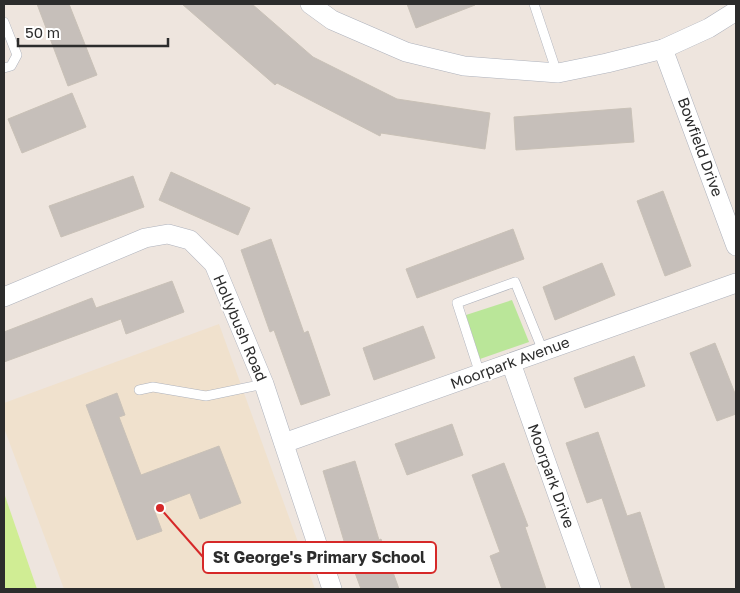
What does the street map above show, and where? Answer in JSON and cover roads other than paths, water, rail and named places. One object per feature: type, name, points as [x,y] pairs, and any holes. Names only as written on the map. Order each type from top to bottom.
[{"type":"street","points":[[310,4],[332,20],[406,52],[464,66],[558,73],[663,49],[709,28],[736,11]]},
{"type":"street","name":"Bowfield Drive","points":[[663,49],[736,246]]},
{"type":"street","name":"Hollybush Road","points":[[4,297],[144,238],[168,234],[190,240],[214,264],[264,384],[332,589]]},
{"type":"street","name":"Moorpark Avenue","points":[[284,443],[736,283]]},
{"type":"street","name":"Moorpark Drive","points":[[511,363],[591,589]]},
{"type":"lane","points":[[534,4],[558,73]]},
{"type":"lane","points":[[4,22],[17,55],[11,66],[4,68]]},
{"type":"lane","points":[[480,374],[456,303],[516,282],[543,351]]},
{"type":"lane","points":[[139,390],[153,387],[206,396],[264,384]]},
{"type":"place","name":"St George's Primary School","points":[[160,508]]}]
